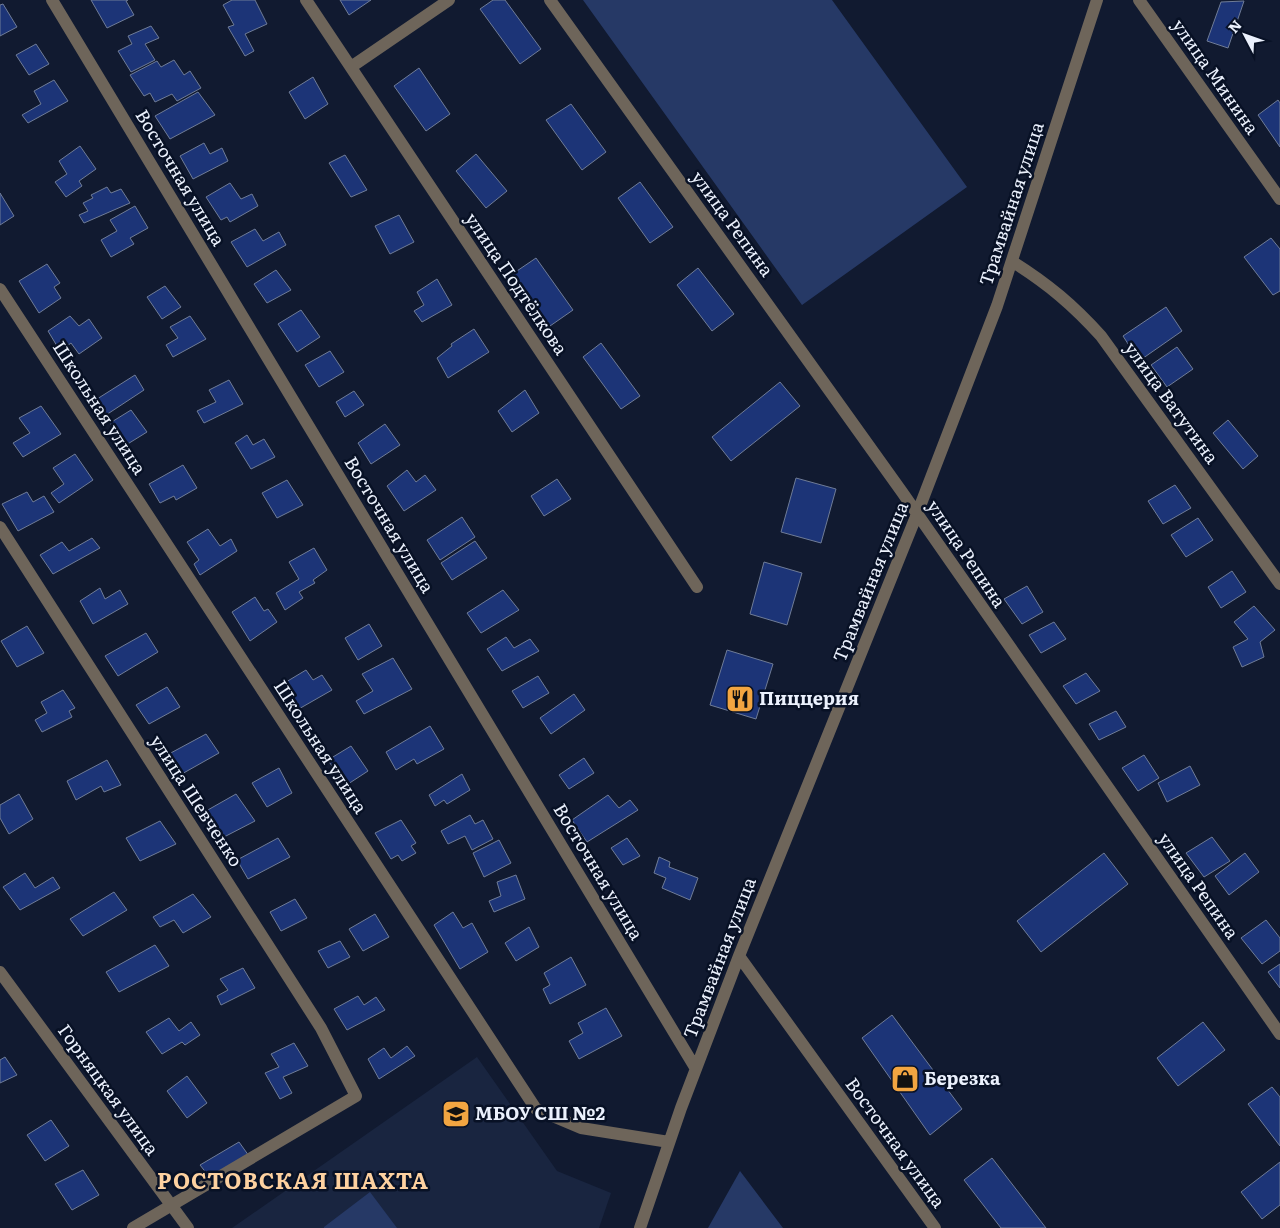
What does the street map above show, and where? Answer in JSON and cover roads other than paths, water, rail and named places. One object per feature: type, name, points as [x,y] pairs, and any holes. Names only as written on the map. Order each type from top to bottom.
[{"type":"street","name":"Восточная улица","points":[[52,0],[696,1069]]},
{"type":"street","name":"улица Подтёлкова","points":[[306,0],[697,587]]},
{"type":"street","points":[[351,67],[449,0]]},
{"type":"street","name":"улица Репина","points":[[550,0],[917,514],[1280,1034]]},
{"type":"street","name":"Трамвайная улица","points":[[640,1228],[669,1142],[739,956],[917,514],[1012,262],[1097,0]]},
{"type":"street","name":"улица Минина","points":[[1139,0],[1280,199]]},
{"type":"street","name":"улица Ватутина","points":[[1012,262],[1055,290],[1075,307],[1100,336],[1280,584]]},
{"type":"street","name":"Школьная улица","points":[[0,289],[536,1109],[581,1128],[669,1142]]},
{"type":"street","name":"улица Шевченко","points":[[0,527],[321,1028],[356,1096],[173,1206]]},
{"type":"street","name":"Восточная улица","points":[[739,956],[935,1228]]},
{"type":"street","name":"Горняцкая улица","points":[[0,972],[188,1228]]},
{"type":"street","points":[[133,1228],[173,1206]]},
{"type":"place","name":"Пиццерия","points":[[740,699]]},
{"type":"place","name":"Березка","points":[[905,1079]]},
{"type":"place","name":"МБОУ СШ №2","points":[[456,1114]]},
{"type":"district","name":"РОСТОВСКАЯ ШАХТА","points":[[293,1181]]}]
